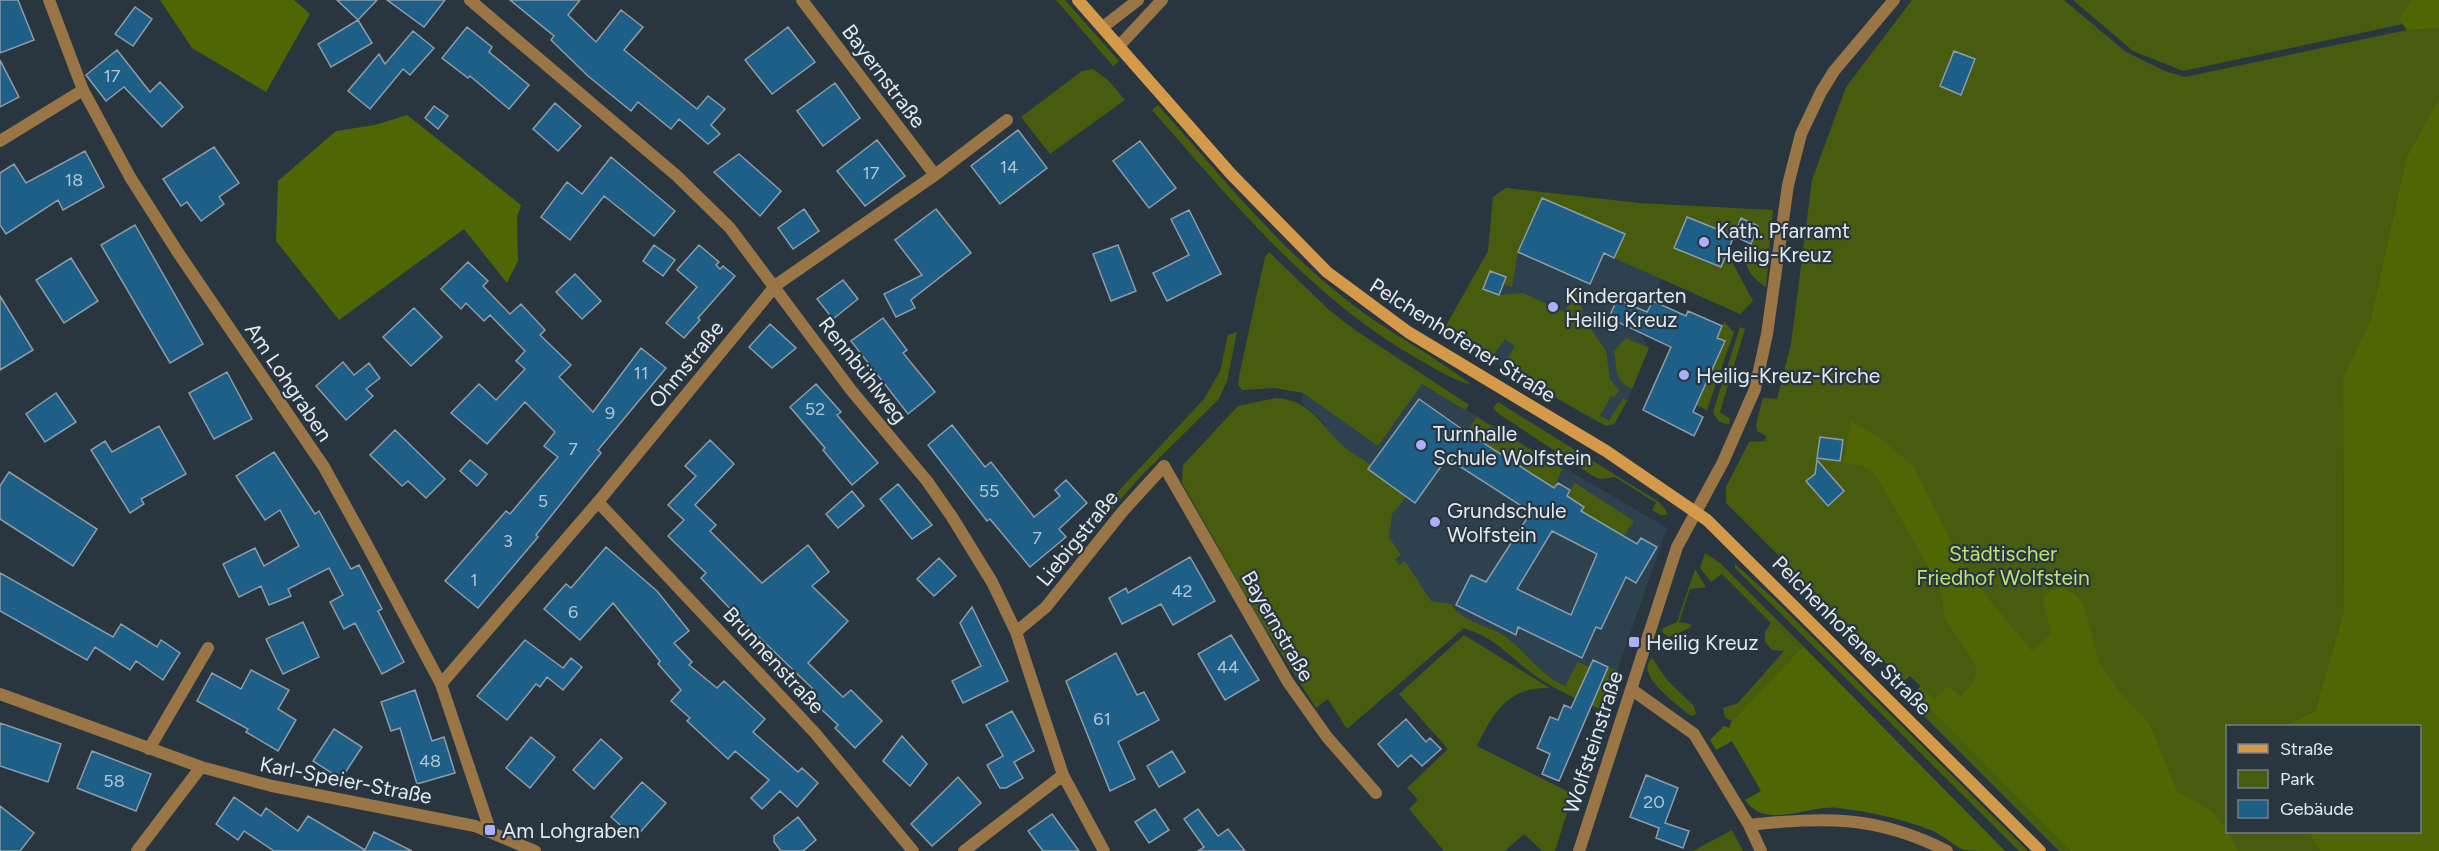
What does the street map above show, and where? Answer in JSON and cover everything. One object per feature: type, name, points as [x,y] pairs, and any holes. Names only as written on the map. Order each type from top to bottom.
[{"type":"main road","name":"Pelchenhofener Straße","points":[[1078,0],[1231,174],[1311,257],[1349,290],[1416,337],[1606,451],[1695,510],[1756,567],[2040,851]]},
{"type":"street","name":"Am Lohgraben","points":[[49,0],[83,90],[150,210],[324,467],[441,684],[490,830]]},
{"type":"street","name":"Rennbühlweg","points":[[470,0],[705,203],[730,228],[776,285],[851,390],[927,481],[992,582],[1016,632],[1063,775],[1104,851]]},
{"type":"street","name":"Bayernstraße","points":[[802,0],[935,175]]},
{"type":"street","points":[[1102,27],[1138,0]]},
{"type":"street","points":[[1119,46],[1162,0]]},
{"type":"street","name":"Wolfsteinstraße","points":[[1579,851],[1668,570],[1695,510],[1723,462],[1755,389],[1767,334],[1788,185],[1801,134],[1834,70],[1894,0]]},
{"type":"street","points":[[0,141],[83,90]]},
{"type":"street","name":"Ohmstraße","points":[[441,684],[598,502],[776,285],[935,175],[1007,120]]},
{"type":"street","name":"Bayernstraße","points":[[1164,466],[1288,682],[1327,737],[1376,793]]},
{"type":"street","name":"Liebigstraße","points":[[1016,632],[1046,607],[1123,511],[1164,466]]},
{"type":"street","name":"Brunnenstraße","points":[[598,502],[815,733],[913,851]]},
{"type":"street","points":[[149,749],[208,648]]},
{"type":"street","points":[[1631,689],[1694,734],[1749,825],[1761,851]]},
{"type":"street","name":"Karl-Speier-Straße","points":[[0,694],[201,767],[272,786],[490,830],[535,851]]},
{"type":"street","points":[[137,851],[201,767]]},
{"type":"street","points":[[964,851],[1063,775]]},
{"type":"street","points":[[1749,825],[1808,819],[1854,820],[1921,838],[1947,851]]},
{"type":"shaded area","name":"Kindergarten Heilig Kreuz","points":[[1506,188],[1639,203],[1663,275],[1638,331],[1649,348],[1628,399],[1612,426],[1593,420],[1443,331],[1488,251],[1493,197]]},
{"type":"shaded area","name":"Grundschule Wolfstein","points":[[1422,384],[1667,528],[1603,711],[1555,688],[1527,669],[1497,642],[1464,628],[1347,729],[1325,424],[1302,403],[1303,393]]},
{"type":"green space","points":[[160,0],[294,0],[310,14],[266,92],[192,48]]},
{"type":"green space","points":[[1056,0],[1065,0],[1119,61],[1113,66]]},
{"type":"green space","name":"Städtischer Friedhof Wolfstein","points":[[1912,0],[2064,0],[2126,52],[2165,71],[2185,77],[2407,30],[2439,28],[2439,98],[2406,158],[2370,321],[2343,379],[2344,610],[2315,711],[2285,725],[2226,725],[2226,833],[2309,833],[2320,851],[2092,851],[2054,818],[1910,676],[1904,681],[1726,503],[1726,487],[1749,442],[1765,441],[1766,436],[1757,431],[1756,424],[1763,398],[1777,399],[1791,344],[1812,180],[1846,87]],"holes":[[[1954,51],[1975,59],[1961,95],[1940,86]]]},
{"type":"green space","points":[[2073,0],[2411,0],[2399,19],[2403,24],[2183,71],[2133,51]]},
{"type":"green space","points":[[2411,0],[2439,0],[2439,28],[2407,30],[2399,19]]},
{"type":"green space","points":[[1093,69],[1108,80],[1125,100],[1050,154],[1021,117],[1082,71]]},
{"type":"green space","points":[[2439,98],[2439,851],[2320,851],[2309,833],[2421,833],[2421,725],[2285,725],[2315,711],[2344,610],[2343,378],[2370,321],[2406,158]]},
{"type":"green space","points":[[1158,105],[1246,205],[1317,276],[1358,309],[1472,385],[1438,370],[1379,335],[1308,277],[1275,246],[1212,179],[1152,110]]},
{"type":"green space","points":[[407,115],[521,205],[517,217],[518,261],[507,283],[464,229],[339,320],[276,241],[278,181],[336,131],[375,125]]},
{"type":"green space","points":[[1506,188],[1639,203],[1773,210],[1766,287],[1750,273],[1746,260],[1758,226],[1742,218],[1734,236],[1675,248],[1721,267],[1726,256],[1730,258],[1753,301],[1740,314],[1614,258],[1624,234],[1542,198],[1518,252],[1512,287],[1503,284],[1506,277],[1491,271],[1483,289],[1499,295],[1523,293],[1565,312],[1574,291],[1579,293],[1583,317],[1606,351],[1610,379],[1619,390],[1615,397],[1611,396],[1600,416],[1609,421],[1623,398],[1627,401],[1615,423],[1606,426],[1502,367],[1515,346],[1505,339],[1490,360],[1443,331],[1488,251],[1493,197]]},
{"type":"green space","points":[[1269,252],[1329,310],[1355,330],[1469,405],[1465,410],[1422,384],[1378,446],[1303,393],[1274,388],[1242,390],[1238,385],[1239,376],[1265,257]]},
{"type":"green space","points":[[1724,322],[1734,332],[1707,410],[1696,405],[1725,342],[1717,338]]},
{"type":"green space","points":[[1740,327],[1745,329],[1720,412],[1730,419],[1729,424],[1726,424],[1719,421],[1713,412]]},
{"type":"green space","points":[[1237,332],[1227,381],[1219,399],[1143,474],[1103,519],[1098,513],[1204,399],[1220,371],[1228,335]]},
{"type":"green space","points":[[1626,338],[1649,348],[1632,389],[1619,378],[1614,351]]},
{"type":"green space","points":[[1276,398],[1297,403],[1312,413],[1344,446],[1371,465],[1368,469],[1406,497],[1392,514],[1389,537],[1401,555],[1395,559],[1399,565],[1405,561],[1431,601],[1451,604],[1467,619],[1503,635],[1548,676],[1565,686],[1578,662],[1588,666],[1618,670],[1603,711],[1545,682],[1486,637],[1464,628],[1347,729],[1328,699],[1316,708],[1258,617],[1182,483],[1183,465],[1238,406]]},
{"type":"green space","points":[[1498,402],[1659,502],[1667,515],[1661,515],[1652,510],[1656,503],[1615,477],[1600,479],[1593,476],[1499,414],[1493,408]]},
{"type":"green space","points":[[1477,417],[1562,469],[1554,488],[1466,432]]},
{"type":"green space","points":[[1851,421],[1883,440],[1913,466],[1967,573],[2032,651],[2051,634],[2043,598],[2058,586],[2074,593],[2083,603],[2099,663],[2122,695],[2149,723],[2177,791],[2211,811],[2223,825],[2238,851],[2070,851],[1914,693],[1921,686],[1934,699],[1949,686],[1960,697],[1973,683],[1977,673],[1975,663],[1945,619],[1940,587],[1876,475],[1863,466],[1844,463]]},
{"type":"green space","points":[[1575,483],[1634,521],[1624,536],[1581,511],[1584,507],[1567,496]]},
{"type":"green space","points":[[1705,553],[1720,563],[1803,646],[1732,721],[1725,718],[1723,708],[1738,703],[1784,651],[1772,650],[1765,642],[1765,632],[1771,623],[1722,574],[1711,582],[1700,568]]},
{"type":"green space","points":[[1735,564],[1774,599],[2028,851],[2019,851],[1735,568]]},
{"type":"green space","points":[[1695,569],[1706,587],[1690,589],[1679,622],[1691,624],[1690,628],[1669,637],[1662,632],[1663,628],[1677,622]]},
{"type":"green space","points":[[1464,635],[1550,688],[1524,692],[1504,704],[1489,723],[1477,746],[1573,794],[1555,851],[1542,851],[1524,834],[1505,851],[1444,851],[1409,809],[1418,800],[1407,788],[1448,749],[1399,694]]},
{"type":"green space","points":[[1803,646],[2005,851],[1964,850],[1937,833],[1922,827],[1863,812],[1827,808],[1789,814],[1764,814],[1754,809],[1745,800],[1761,791],[1732,741],[1716,750],[1710,740],[1724,726],[1729,728],[1732,721]]},
{"type":"green space","points":[[1652,658],[1668,681],[1694,706],[1696,714],[1691,716],[1653,681],[1648,672],[1648,665]]},
{"type":"green space","points":[[1914,693],[2070,851],[2059,851],[1910,702]]},
{"type":"green space","points":[[1732,830],[1743,851],[1693,851]]},
{"type":"building","points":[[0,0],[18,0],[34,40],[0,53]]},
{"type":"building","points":[[337,0],[377,0],[358,20]]},
{"type":"building","points":[[387,0],[445,0],[424,27]]},
{"type":"building","points":[[510,0],[580,0],[568,15],[596,42],[621,10],[643,27],[624,50],[697,109],[708,96],[725,109],[711,125],[720,134],[708,144],[679,119],[671,129],[638,102],[631,111],[588,76],[551,40],[554,36]]},
{"type":"building","points":[[135,7],[152,19],[133,46],[115,34]]},
{"type":"building","points":[[358,20],[372,43],[331,67],[318,44]]},
{"type":"building","points":[[467,27],[492,47],[489,52],[529,85],[509,109],[470,76],[468,78],[442,58]]},
{"type":"building","points":[[788,27],[815,62],[772,94],[745,60]]},
{"type":"building","points":[[413,31],[434,48],[410,75],[403,69],[370,109],[348,91],[379,54],[385,64]]},
{"type":"building","points":[[117,50],[150,92],[160,82],[183,107],[162,127],[124,87],[106,101],[86,75]]},
{"type":"building","points":[[1954,51],[1975,59],[1961,95],[1940,86]]},
{"type":"building","points":[[0,60],[19,97],[0,107]]},
{"type":"building","points":[[835,83],[860,118],[823,146],[797,111]]},
{"type":"building","points":[[555,103],[581,126],[558,151],[533,129]]},
{"type":"building","points":[[434,106],[448,116],[438,129],[425,118]]},
{"type":"building","points":[[1018,130],[1047,168],[1000,204],[971,166]]},
{"type":"building","points":[[877,140],[905,176],[865,206],[837,171]]},
{"type":"building","points":[[1140,141],[1176,188],[1149,208],[1113,161]]},
{"type":"building","points":[[214,147],[239,183],[219,197],[224,204],[201,221],[187,202],[181,206],[163,179]]},
{"type":"building","points":[[85,151],[104,187],[63,210],[58,200],[6,234],[0,225],[0,173],[14,164],[26,183]]},
{"type":"building","points":[[739,154],[781,191],[760,216],[714,172]]},
{"type":"building","points":[[611,157],[675,211],[654,236],[604,196],[570,240],[541,217],[567,182],[582,194]]},
{"type":"building","points":[[1542,198],[1625,234],[1614,258],[1604,253],[1590,284],[1518,252]]},
{"type":"building","points":[[804,209],[819,231],[793,249],[778,228]]},
{"type":"building","points":[[936,209],[971,253],[911,300],[915,308],[896,317],[884,294],[922,275],[895,240]]},
{"type":"building","points":[[1189,210],[1221,274],[1167,301],[1153,273],[1189,255],[1171,219]]},
{"type":"building","name":"Kath. Pfarramt Heilig-Kreuz","points":[[1687,217],[1734,236],[1721,267],[1674,248]]},
{"type":"building","points":[[1741,218],[1758,226],[1751,244],[1734,236]]},
{"type":"building","points":[[135,225],[203,344],[170,363],[101,245]]},
{"type":"building","points":[[654,245],[675,260],[663,276],[643,261]]},
{"type":"building","points":[[699,245],[719,262],[716,265],[720,269],[723,266],[735,276],[698,318],[700,320],[684,338],[666,323],[697,287],[677,270]]},
{"type":"building","points":[[1118,245],[1136,291],[1111,301],[1093,254]]},
{"type":"building","points":[[71,258],[98,301],[64,323],[36,280]]},
{"type":"building","points":[[468,262],[488,281],[483,286],[510,314],[521,304],[545,330],[540,335],[571,365],[559,377],[593,412],[641,348],[666,368],[598,450],[601,453],[536,535],[538,537],[478,608],[445,581],[506,511],[510,514],[558,457],[544,446],[555,432],[525,402],[487,444],[451,413],[479,384],[496,400],[525,369],[516,361],[525,351],[490,315],[484,321],[466,303],[461,309],[441,289]]},
{"type":"building","points":[[1490,271],[1506,277],[1499,295],[1483,289]]},
{"type":"building","points":[[575,274],[601,301],[582,319],[556,292]]},
{"type":"building","points":[[843,280],[858,299],[833,319],[817,299]]},
{"type":"building","points":[[0,296],[33,350],[0,370]]},
{"type":"building","name":"Heilig-Kreuz-Kirche","points":[[1617,299],[1647,312],[1653,301],[1686,316],[1688,311],[1722,326],[1717,338],[1725,341],[1693,412],[1703,417],[1694,436],[1643,410],[1671,347],[1609,318]]},
{"type":"building","points":[[414,308],[442,337],[411,366],[383,337]]},
{"type":"building","points":[[883,318],[907,350],[903,353],[935,392],[908,414],[851,341]]},
{"type":"building","points":[[770,324],[796,348],[772,368],[749,347]]},
{"type":"building","points":[[343,362],[354,375],[369,363],[380,378],[366,389],[373,396],[346,420],[316,386]]},
{"type":"building","points":[[227,372],[252,419],[214,439],[189,393]]},
{"type":"building","points":[[816,384],[841,412],[837,415],[878,463],[852,485],[823,450],[825,448],[790,407]]},
{"type":"building","points":[[56,393],[76,422],[45,442],[26,414]]},
{"type":"building","points":[[1419,399],[1554,488],[1558,483],[1570,490],[1567,496],[1584,507],[1581,511],[1637,544],[1641,538],[1657,547],[1636,583],[1626,577],[1601,629],[1596,627],[1582,658],[1518,627],[1516,635],[1456,605],[1471,575],[1486,582],[1531,512],[1447,458],[1415,503],[1368,469]],"holes":[[[1552,531],[1597,554],[1571,615],[1517,589]]]},
{"type":"building","points":[[952,425],[985,467],[991,462],[1034,517],[1060,496],[1055,490],[1066,480],[1087,503],[1059,529],[1066,537],[1030,567],[990,519],[987,521],[928,445]]},
{"type":"building","points":[[159,426],[186,474],[141,499],[144,504],[130,513],[91,450],[105,441],[112,452]]},
{"type":"building","points":[[395,430],[445,479],[426,498],[408,481],[402,486],[370,455]]},
{"type":"building","points":[[1820,437],[1843,440],[1840,461],[1817,458]]},
{"type":"building","points":[[710,440],[734,464],[695,505],[716,525],[710,531],[762,583],[808,545],[829,572],[812,586],[848,621],[808,663],[843,697],[851,690],[882,721],[855,748],[835,728],[838,725],[806,695],[812,688],[735,614],[701,578],[706,573],[668,536],[684,520],[668,505],[696,476],[685,466]]},
{"type":"building","points":[[274,452],[315,514],[319,511],[351,569],[359,565],[382,609],[378,611],[404,662],[382,674],[355,623],[344,629],[330,602],[343,595],[329,568],[288,589],[291,596],[269,605],[261,586],[239,597],[223,564],[255,548],[264,566],[299,546],[280,510],[265,520],[236,476]]},
{"type":"building","points":[[470,460],[487,474],[477,486],[460,471]]},
{"type":"building","points":[[1817,460],[1844,491],[1828,506],[1806,481],[1815,474]]},
{"type":"building","points":[[9,472],[97,529],[73,566],[0,519],[0,486]]},
{"type":"building","points":[[898,484],[932,525],[912,539],[880,499]]},
{"type":"building","points":[[852,491],[864,506],[838,528],[826,514]]},
{"type":"building","points":[[606,547],[657,591],[689,631],[674,643],[692,662],[689,665],[717,688],[724,681],[765,719],[753,732],[798,772],[802,768],[818,783],[797,807],[780,791],[762,809],[751,798],[769,780],[735,751],[728,759],[687,721],[690,718],[671,701],[681,690],[658,664],[660,661],[613,603],[580,640],[544,609],[566,584],[571,588]]},
{"type":"building","points":[[1190,557],[1215,601],[1173,625],[1161,604],[1122,624],[1109,598],[1126,588],[1128,593]]},
{"type":"building","points":[[939,558],[956,576],[934,596],[917,579]]},
{"type":"building","points":[[0,573],[113,637],[121,624],[157,647],[161,640],[180,653],[163,680],[136,661],[130,670],[95,647],[87,660],[0,611]]},
{"type":"building","points":[[972,607],[1008,681],[963,703],[952,681],[981,666],[960,623]]},
{"type":"building","points":[[303,622],[319,657],[283,674],[266,639]]},
{"type":"building","points":[[1231,635],[1259,680],[1225,700],[1198,654]]},
{"type":"building","points":[[525,640],[563,668],[571,658],[582,667],[563,690],[547,677],[540,687],[536,684],[507,720],[477,696]]},
{"type":"building","points":[[1116,653],[1137,695],[1144,692],[1159,720],[1118,742],[1135,779],[1110,791],[1066,681]]},
{"type":"building","points":[[1593,660],[1608,667],[1559,781],[1542,774],[1550,754],[1537,748],[1550,717],[1558,720],[1564,705],[1571,708]]},
{"type":"building","points":[[251,670],[289,690],[278,709],[296,720],[278,751],[246,732],[248,729],[197,701],[212,673],[241,689]]},
{"type":"building","points":[[415,690],[432,741],[444,737],[455,773],[417,784],[400,728],[391,731],[381,702]]},
{"type":"building","points":[[1012,711],[1034,751],[1014,762],[1023,778],[1006,788],[1000,788],[987,765],[1003,756],[986,725]]},
{"type":"building","points":[[1406,719],[1426,742],[1430,738],[1441,749],[1422,766],[1411,755],[1398,767],[1378,744]]},
{"type":"building","points":[[0,723],[61,744],[48,782],[0,766]]},
{"type":"building","points":[[334,729],[362,747],[341,779],[313,761]]},
{"type":"building","points":[[902,736],[927,764],[910,786],[883,761]]},
{"type":"building","points":[[531,737],[555,757],[530,788],[506,768]]},
{"type":"building","points":[[601,739],[622,758],[594,789],[573,770]]},
{"type":"building","points":[[92,751],[151,774],[136,811],[77,788]]},
{"type":"building","points":[[1172,751],[1185,772],[1159,787],[1147,766]]},
{"type":"building","points":[[1646,775],[1678,788],[1665,823],[1689,831],[1683,848],[1656,838],[1659,828],[1630,817]]},
{"type":"building","points":[[958,777],[981,803],[932,846],[911,824]]},
{"type":"building","points":[[642,782],[666,803],[635,838],[611,817]]},
{"type":"building","points":[[234,797],[261,816],[266,808],[298,831],[308,816],[365,850],[374,832],[412,851],[274,851],[244,831],[238,840],[216,824]]},
{"type":"building","points":[[0,806],[34,833],[20,851],[0,851]]},
{"type":"building","points":[[1155,809],[1169,830],[1149,843],[1135,822]]},
{"type":"building","points":[[1198,809],[1218,836],[1228,829],[1245,851],[1198,851],[1204,847],[1184,819]]},
{"type":"building","points":[[1052,814],[1079,851],[1043,851],[1028,831]]},
{"type":"building","points":[[798,817],[816,840],[803,851],[781,851],[774,842],[774,836]]},
{"type":"place","name":"Kath. Pfarramt Heilig-Kreuz","points":[[1704,242]]},
{"type":"place","name":"Kindergarten Heilig Kreuz","points":[[1553,307]]},
{"type":"place","name":"Heilig-Kreuz-Kirche","points":[[1684,375]]},
{"type":"place","name":"Turnhalle Schule Wolfstein","points":[[1421,445]]},
{"type":"place","name":"Grundschule Wolfstein","points":[[1435,522]]},
{"type":"place","name":"Heilig Kreuz","points":[[1634,642]]},
{"type":"place","name":"Am Lohgraben","points":[[490,830]]}]
